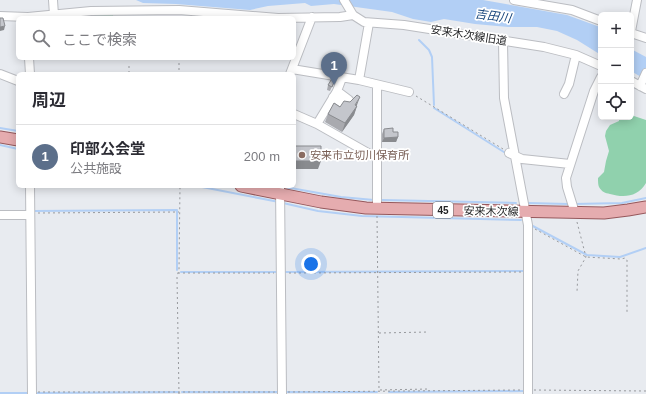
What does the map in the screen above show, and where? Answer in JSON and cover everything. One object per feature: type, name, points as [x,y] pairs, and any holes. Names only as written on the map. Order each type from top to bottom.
[{"type":"main road","points":[[0,136],[16,140]]},
{"type":"main road","name":"安来木次線","points":[[260,188],[280,190],[337,205],[377,209],[604,213],[646,206]]},
{"type":"street","points":[[53,0],[54,13]]},
{"type":"street","points":[[296,18],[340,17],[352,14],[344,0]]},
{"type":"street","points":[[514,0],[572,10],[598,20]]},
{"type":"street","points":[[634,16],[637,0]]},
{"type":"street","points":[[34,16],[54,13],[84,15],[179,10],[252,16]]},
{"type":"street","name":"安来木次線旧道","points":[[352,14],[364,22],[369,23],[404,25],[544,47],[576,55],[598,65]]},
{"type":"street","points":[[0,16],[16,17]]},
{"type":"street","points":[[296,58],[312,18]]},
{"type":"street","points":[[359,80],[369,23]]},
{"type":"street","points":[[634,33],[646,38]]},
{"type":"street","points":[[503,41],[504,94],[512,155],[528,225],[528,392]]},
{"type":"street","points":[[564,94],[569,84],[576,55]]},
{"type":"street","points":[[29,60],[30,72]]},
{"type":"street","points":[[295,60],[291,71],[359,80],[409,92]]},
{"type":"street","points":[[0,74],[16,80]]},
{"type":"street","points":[[317,124],[342,78]]},
{"type":"street","points":[[634,81],[644,82]]},
{"type":"street","points":[[575,213],[566,181],[570,164],[598,83]]},
{"type":"street","points":[[377,85],[377,209]]},
{"type":"street","points":[[296,115],[317,124],[377,158]]},
{"type":"street","points":[[512,155],[522,159],[570,164]]},
{"type":"street","points":[[30,188],[32,393]]},
{"type":"street","points":[[280,190],[282,393]]},
{"type":"street","points":[[0,215],[30,214]]},
{"type":"path","points":[[179,60],[179,72]]},
{"type":"path","points":[[129,66],[129,72]]},
{"type":"path","points":[[409,92],[512,155]]},
{"type":"path","points":[[179,394],[178,212],[180,188]]},
{"type":"path","points":[[377,209],[379,390],[429,389]]},
{"type":"path","points":[[30,214],[178,212]]},
{"type":"path","points":[[575,213],[586,255],[578,271],[578,292]]},
{"type":"path","points":[[533,228],[586,255],[620,259],[626,258],[627,312]]},
{"type":"path","points":[[378,272],[528,272]]},
{"type":"path","points":[[379,333],[429,332]]},
{"type":"path","points":[[32,393],[646,391]]},
{"type":"green space","points":[[113,13],[113,16],[86,16],[86,14]]},
{"type":"green space","points":[[634,116],[646,120],[646,183],[643,188],[635,194],[625,196],[602,191],[598,184],[598,178],[604,172],[609,151],[605,136],[606,131],[610,125],[619,121],[634,120]]},
{"type":"water","name":"吉田川","points":[[136,0],[483,0],[567,15],[598,26],[598,53],[577,40],[557,31],[537,27],[508,27],[444,19],[431,22],[413,19],[392,12],[334,4],[311,6],[305,3],[268,6],[250,10],[143,3]]},
{"type":"water","points":[[634,51],[646,57],[646,80],[634,73]]},
{"type":"building","points":[[0,18],[3,18],[5,26],[0,27]]},
{"type":"building","points":[[333,77],[336,77],[332,87],[328,85]]},
{"type":"building","points":[[357,95],[360,97],[355,105],[357,106],[345,123],[328,114],[334,103],[340,107],[344,101],[350,102]]},
{"type":"building","points":[[393,128],[393,132],[398,132],[398,137],[384,138],[384,129]]},
{"type":"building","points":[[296,146],[321,146],[321,161],[296,161]]},
{"type":"waterway","points":[[419,40],[429,50],[432,57],[434,105]]},
{"type":"waterway","points":[[434,108],[507,154]]},
{"type":"waterway","points":[[0,128],[16,131]]},
{"type":"waterway","points":[[0,145],[16,149]]},
{"type":"waterway","points":[[207,188],[279,202]]},
{"type":"waterway","points":[[291,188],[341,197],[374,200]]},
{"type":"waterway","points":[[574,204],[622,203],[646,198]]},
{"type":"waterway","points":[[382,200],[516,203]]},
{"type":"waterway","points":[[283,203],[318,211],[362,216],[521,220]]},
{"type":"waterway","points":[[528,203],[568,204]]},
{"type":"waterway","points":[[33,211],[177,210],[177,270]]},
{"type":"waterway","points":[[0,211],[27,211]]},
{"type":"waterway","points":[[531,225],[587,255],[620,257],[646,248]]},
{"type":"waterway","points":[[283,272],[525,271]]},
{"type":"waterway","points":[[181,272],[278,272]]},
{"type":"waterway","points":[[389,392],[526,391]]},
{"type":"waterway","points":[[35,393],[178,392]]},
{"type":"waterway","points":[[182,392],[280,392]]},
{"type":"waterway","points":[[284,392],[377,392]]},
{"type":"waterway","points":[[0,393],[29,393]]},
{"type":"place","name":"印部公会堂","points":[[334,85]]},
{"type":"place","name":"安来市立切川保育所","points":[[302,155]]}]
